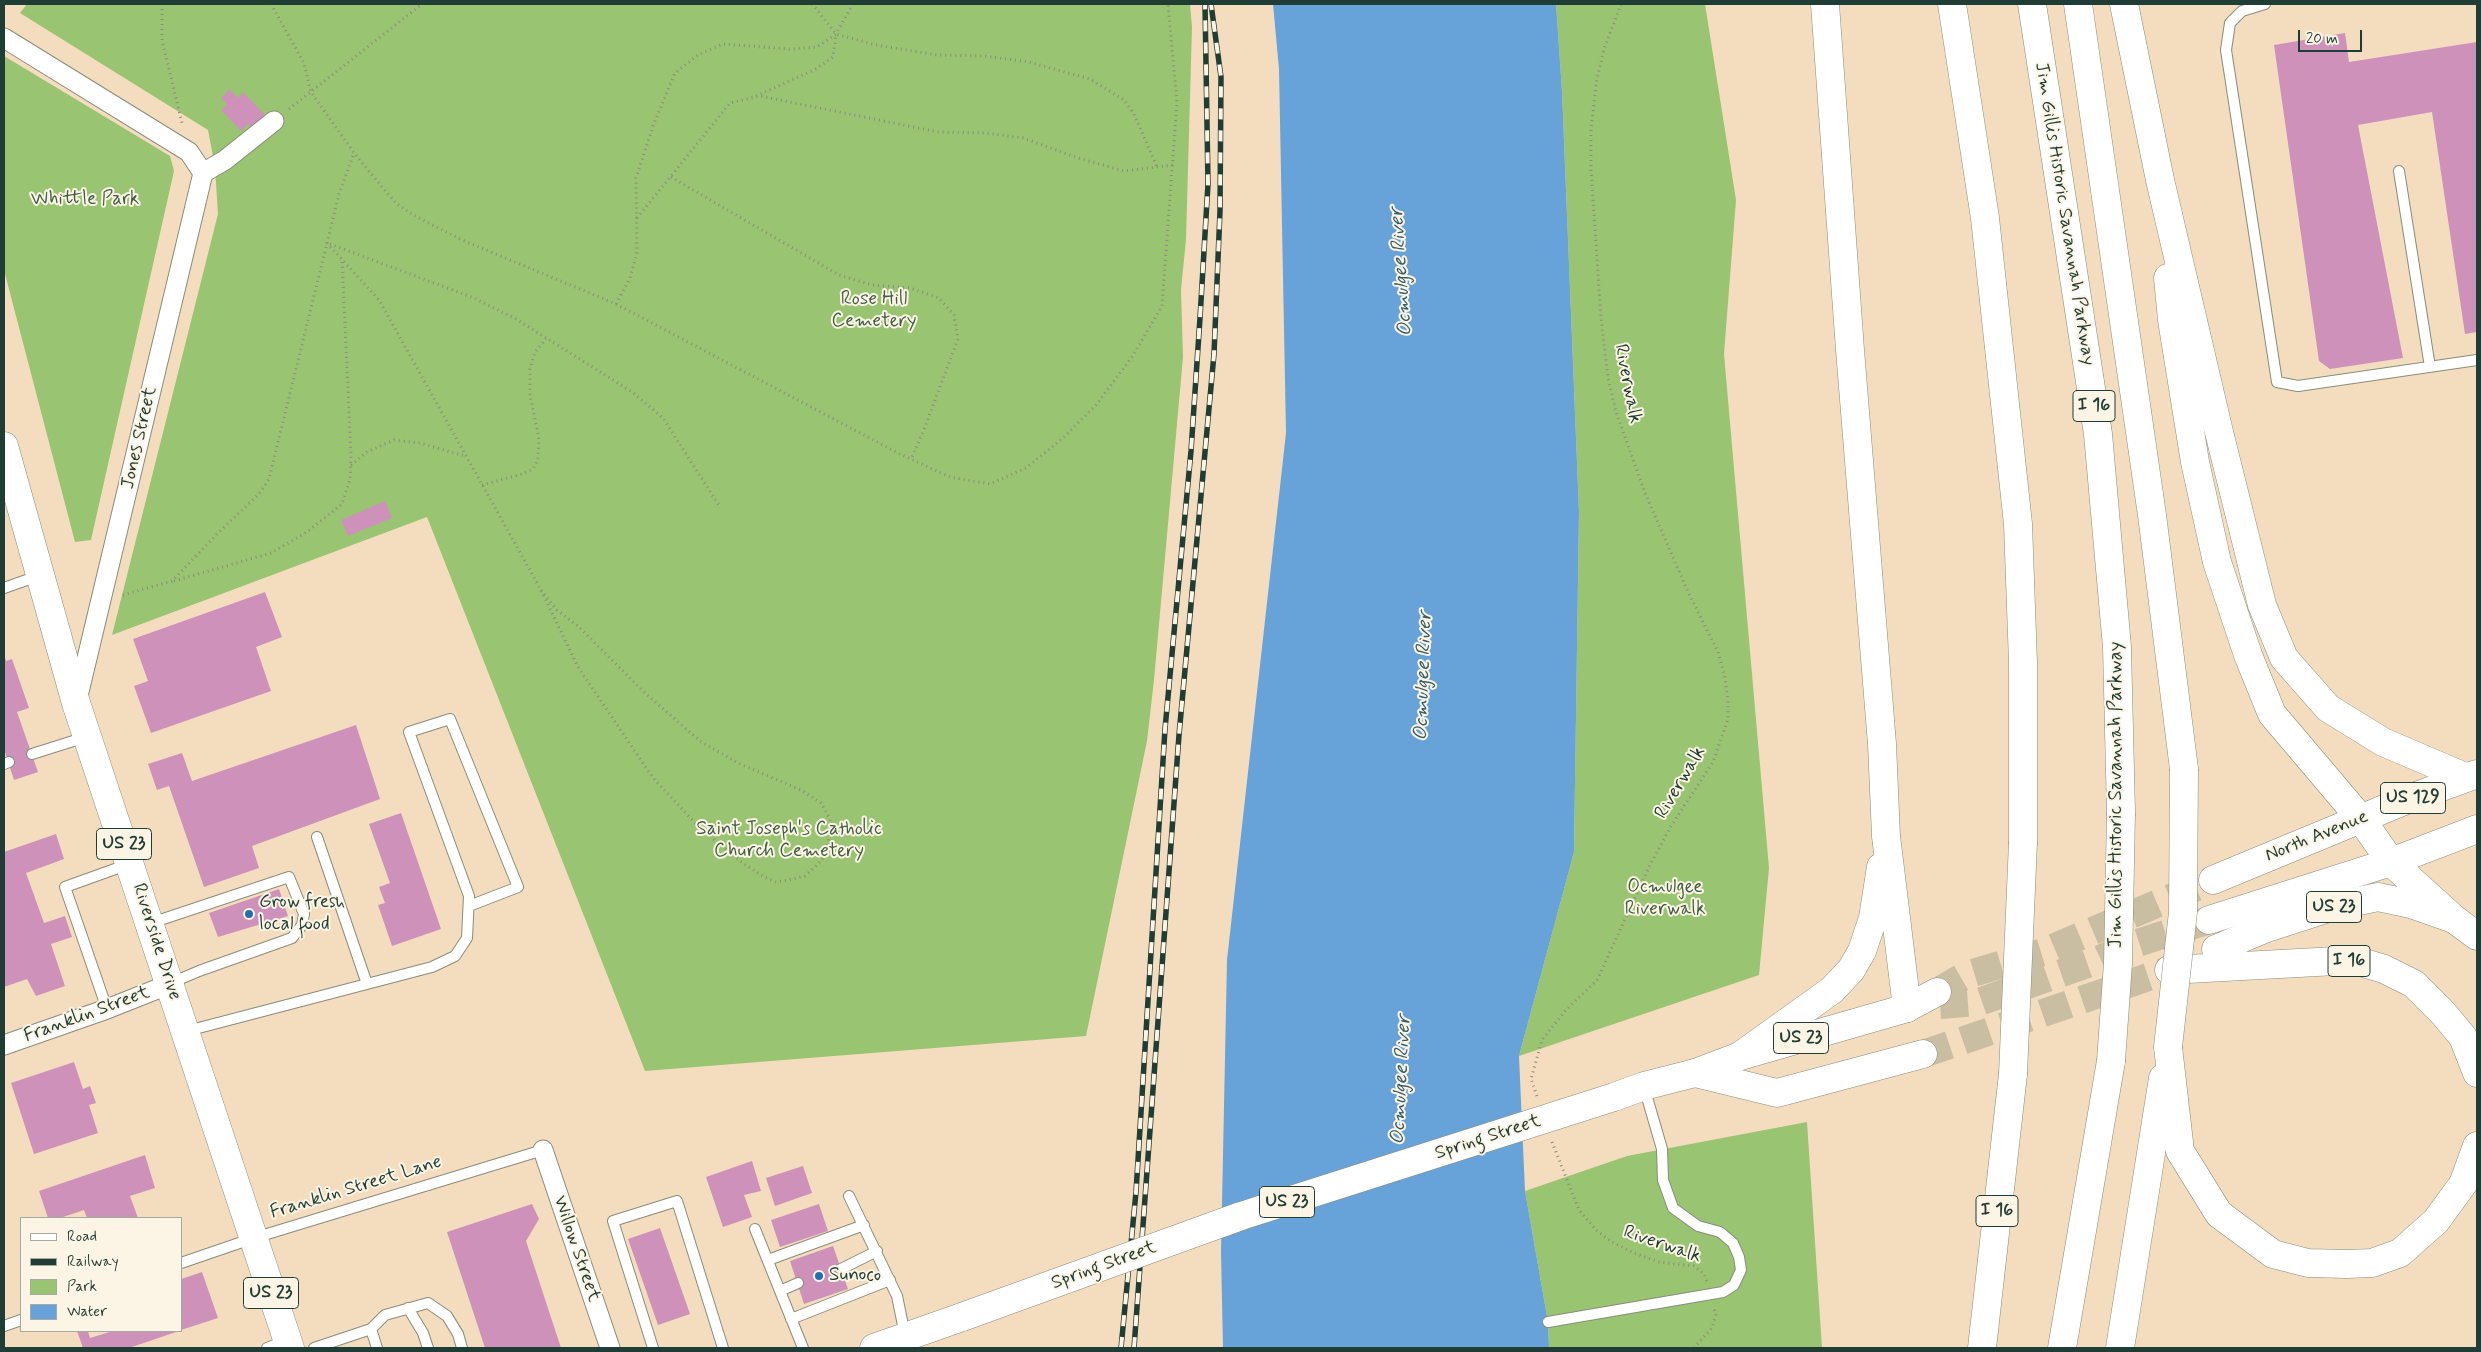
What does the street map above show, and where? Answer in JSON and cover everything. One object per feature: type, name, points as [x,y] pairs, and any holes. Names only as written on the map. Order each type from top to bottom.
[{"type":"main road","points":[[1825,4],[1850,350],[1882,744],[1886,836],[1907,1008],[1938,998]]},
{"type":"main road","name":"I 16","points":[[1952,4],[1985,218],[2018,524],[2023,663],[2023,842],[2012,1074],[1982,1348]]},
{"type":"main road","name":"Jim Gillis Historic Savannah Parkway","points":[[2032,4],[2098,434],[2117,647],[2121,813],[2118,963],[2111,1061],[2062,1348]]},
{"type":"main road","name":"I 16","points":[[2078,4],[2152,515],[2184,769],[2183,912],[2168,1047],[2140,1212],[2120,1348]]},
{"type":"main road","points":[[2124,4],[2160,180],[2262,605],[2284,658],[2328,708],[2382,742],[2471,776]]},
{"type":"main road","points":[[2160,180],[2172,320],[2195,462],[2217,562],[2248,655],[2272,714],[2362,819]]},
{"type":"main road","name":"Riverside Drive","points":[[4,446],[9,493],[39,576],[87,737],[151,923],[254,1238],[281,1345]]},
{"type":"main road","name":"North Avenue","points":[[2213,880],[2471,776]]},
{"type":"main road","name":"US 23","points":[[2362,819],[2392,862],[2454,919],[2477,936]]},
{"type":"main road","name":"US 129","points":[[2209,920],[2392,862],[2477,829]]},
{"type":"main road","points":[[1740,1056],[1817,1002],[1851,970],[1862,951],[1873,918],[1886,836]]},
{"type":"main road","name":"US 23","points":[[2216,949],[2264,928],[2335,906],[2378,897],[2411,904],[2454,919]]},
{"type":"main road","name":"I 16","points":[[2169,970],[2354,960],[2384,969],[2414,984],[2443,1013],[2463,1037],[2477,1073]]},
{"type":"main road","name":"Spring Street","points":[[874,1348],[1242,1216],[1644,1086],[1696,1073],[1740,1056],[1907,1008]]},
{"type":"main road","name":"I 16","points":[[2168,1047],[2180,1152],[2219,1214],[2273,1254],[2308,1263],[2346,1264],[2372,1263],[2400,1253],[2436,1221],[2462,1184],[2477,1146]]},
{"type":"main road","points":[[1696,1073],[1777,1093],[1923,1054]]},
{"type":"street","points":[[4,38],[189,152],[204,173],[225,160],[274,121]]},
{"type":"street","name":"Jones Street","points":[[76,703],[204,173]]},
{"type":"street","name":"Franklin Street","points":[[4,1046],[108,1009],[170,984]]},
{"type":"street","name":"Willow Street","points":[[543,1150],[610,1348]]},
{"type":"lane","points":[[2265,4],[2242,11],[2230,23],[2226,50],[2277,382],[2298,386],[2477,360]]},
{"type":"lane","points":[[2400,172],[2430,367]]},
{"type":"lane","points":[[4,588],[39,576]]},
{"type":"lane","points":[[186,1031],[432,967],[455,956],[467,938],[469,896],[409,732],[450,719],[518,887],[469,906]]},
{"type":"lane","points":[[32,754],[87,737]]},
{"type":"lane","points":[[317,837],[367,984]]},
{"type":"lane","points":[[108,1009],[64,887],[130,864]]},
{"type":"lane","points":[[151,923],[289,877],[304,914],[302,925],[292,938],[199,971],[170,984]]},
{"type":"lane","points":[[1548,1322],[1723,1292],[1734,1285],[1741,1270],[1739,1257],[1733,1243],[1720,1232],[1698,1226],[1673,1208],[1663,1180],[1662,1149],[1644,1086]]},
{"type":"lane","name":"Franklin Street Lane","points":[[182,1263],[254,1238],[543,1150]]},
{"type":"lane","points":[[849,1196],[897,1296],[905,1336]]},
{"type":"lane","points":[[653,1348],[613,1221],[677,1201],[722,1348]]},
{"type":"lane","points":[[768,1260],[864,1225]]},
{"type":"lane","points":[[755,1229],[803,1348]]},
{"type":"lane","points":[[841,1269],[877,1251]]},
{"type":"lane","points":[[791,1319],[890,1280]]},
{"type":"lane","points":[[780,1291],[798,1283]]},
{"type":"lane","points":[[314,1348],[371,1329],[385,1315],[428,1303],[447,1316],[458,1334],[462,1348]]},
{"type":"lane","points":[[408,1308],[423,1333],[428,1348]]},
{"type":"lane","points":[[4,1326],[20,1320]]},
{"type":"lane","points":[[371,1329],[377,1348]]},
{"type":"path","points":[[162,4],[162,40],[189,152]]},
{"type":"path","points":[[271,4],[304,63],[311,92],[354,153],[396,203],[413,215],[462,240],[616,304],[911,459],[950,477],[990,484],[1026,468],[1063,438],[1096,405],[1132,358],[1162,306],[1174,165],[1177,104],[1168,4]]},
{"type":"path","points":[[274,121],[422,4]]},
{"type":"path","points":[[812,4],[836,34],[876,45],[937,55],[984,56],[1029,62],[1090,79],[1124,100],[1134,114],[1158,169]]},
{"type":"path","points":[[748,99],[814,70],[833,57],[836,34],[853,4]]},
{"type":"path","name":"Riverwalk","points":[[1537,1098],[1531,1079],[1542,1040],[1565,1011],[1597,980],[1654,857],[1671,826],[1713,762],[1728,719],[1725,678],[1718,652],[1688,592],[1642,485],[1616,412],[1608,378],[1601,318],[1591,169],[1591,131],[1596,84],[1604,49],[1621,4]]},
{"type":"path","points":[[616,304],[630,278],[637,252],[636,178],[653,126],[675,73],[698,55],[723,44],[789,49],[817,47],[836,34]]},
{"type":"path","points":[[637,218],[730,103],[760,96],[938,132],[985,133],[1023,138],[1078,158],[1124,171],[1158,169],[1174,165]]},
{"type":"path","points":[[172,581],[259,494],[269,479],[339,194],[354,153]]},
{"type":"path","points":[[671,177],[839,275],[872,285],[910,288],[939,298],[954,315],[958,339],[911,459]]},
{"type":"path","points":[[327,243],[379,300],[541,590],[578,667],[653,778],[699,827],[740,861],[776,882],[804,876],[815,868],[825,856],[831,830],[830,819],[821,803],[801,790],[738,763],[700,741],[645,693],[579,627],[557,610],[541,590]]},
{"type":"path","points":[[327,243],[474,298],[516,319],[632,392],[663,418],[720,507]]},
{"type":"path","points":[[101,601],[271,553],[307,532],[342,504],[350,479],[350,466],[342,258]]},
{"type":"path","points":[[482,485],[533,469],[538,459],[539,439],[530,395],[530,370],[535,352],[546,338]]},
{"type":"path","points":[[350,466],[367,452],[394,440],[420,443],[466,456]]},
{"type":"path","name":"Riverwalk","points":[[1550,1135],[1563,1173],[1579,1210],[1596,1230],[1612,1242],[1634,1253],[1659,1262],[1694,1266],[1704,1274],[1716,1314],[1712,1328],[1694,1348]]},
{"type":"green space","name":"Rose Hill Cemetery","points":[[27,4],[1190,4],[1192,27],[1186,239],[1181,290],[1183,357],[1154,680],[1147,741],[1086,1036],[645,1071],[427,517],[112,635],[218,214],[215,167],[208,130],[20,13]]},
{"type":"green space","name":"Ocmulgee Riverwalk","points":[[1556,4],[1705,4],[1736,200],[1724,354],[1769,868],[1759,975],[1519,1056],[1574,852],[1579,512],[1562,91]]},
{"type":"green space","name":"Whittle Park","points":[[4,56],[170,156],[174,171],[91,540],[75,542],[4,270]]},
{"type":"green space","points":[[1807,1122],[1822,1348],[1549,1348],[1548,1322],[1525,1191],[1627,1156]]},
{"type":"water","name":"Ocmulgee River","points":[[1273,4],[1556,4],[1562,91],[1579,512],[1574,852],[1519,1056],[1525,1191],[1548,1322],[1549,1348],[1223,1348],[1221,1252],[1227,960],[1286,433],[1279,69]]},
{"type":"building","points":[[2345,33],[2349,62],[2477,42],[2477,332],[2465,334],[2432,112],[2358,125],[2403,358],[2330,369],[2319,361],[2274,45]]},
{"type":"building","points":[[230,89],[238,98],[243,92],[266,116],[252,128],[248,124],[241,131],[221,110],[227,105],[221,98]]},
{"type":"building","points":[[385,501],[392,518],[348,536],[341,520]]},
{"type":"building","points":[[265,592],[282,637],[256,647],[271,691],[151,733],[134,686],[148,681],[133,639]]},
{"type":"building","points":[[4,654],[6,661],[12,659],[29,708],[17,712],[38,772],[14,780],[4,749]]},
{"type":"building","points":[[356,725],[380,799],[252,846],[259,868],[204,887],[169,786],[157,790],[148,764],[182,753],[192,781]]},
{"type":"building","points":[[401,813],[441,929],[392,946],[378,905],[385,903],[379,887],[390,883],[369,824]]},
{"type":"building","points":[[56,834],[64,859],[26,873],[44,923],[65,916],[72,937],[51,944],[65,986],[36,996],[27,979],[4,987],[4,852]]},
{"type":"building","name":"Grow fresh local food","points":[[279,889],[288,916],[218,937],[209,913]]},
{"type":"building","points":[[74,1062],[83,1089],[90,1086],[96,1103],[89,1105],[98,1133],[34,1154],[11,1083]]},
{"type":"building","points":[[145,1155],[155,1188],[130,1196],[138,1217],[87,1217],[84,1210],[63,1217],[48,1217],[39,1191]]},
{"type":"building","points":[[752,1161],[761,1191],[744,1195],[752,1217],[723,1227],[706,1177]]},
{"type":"building","points":[[803,1166],[812,1193],[775,1206],[766,1178]]},
{"type":"building","points":[[532,1204],[539,1219],[526,1241],[561,1348],[485,1348],[447,1232]]},
{"type":"building","points":[[819,1204],[828,1231],[780,1247],[771,1220]]},
{"type":"building","points":[[660,1228],[690,1314],[658,1325],[628,1239]]},
{"type":"building","name":"Sunoco","points":[[833,1246],[848,1289],[804,1304],[790,1261]]},
{"type":"building","points":[[202,1272],[218,1318],[182,1330],[182,1279]]},
{"type":"building","points":[[77,1332],[88,1332],[90,1338],[110,1332],[176,1332],[129,1348],[83,1348]]},
{"type":"tunnel","points":[[1937,992],[1966,975],[2043,952],[2213,880]]},
{"type":"tunnel","points":[[1940,1005],[1979,1002],[2096,961],[2128,946],[2209,920]]},
{"type":"tunnel","points":[[1923,1054],[2169,970],[2190,960]]},
{"type":"railway","points":[[1121,1348],[1136,1192],[1165,729],[1191,451],[1200,318],[1208,184],[1205,4]]},
{"type":"railway","points":[[1134,1348],[1179,735],[1214,354],[1220,211],[1221,77],[1211,4]]},
{"type":"place","name":"Grow fresh local food","points":[[249,914]]},
{"type":"place","name":"Sunoco","points":[[819,1276]]},
{"type":"park label","name":"Saint Joseph's Catholic Church Cemetery","points":[[789,841]]}]
